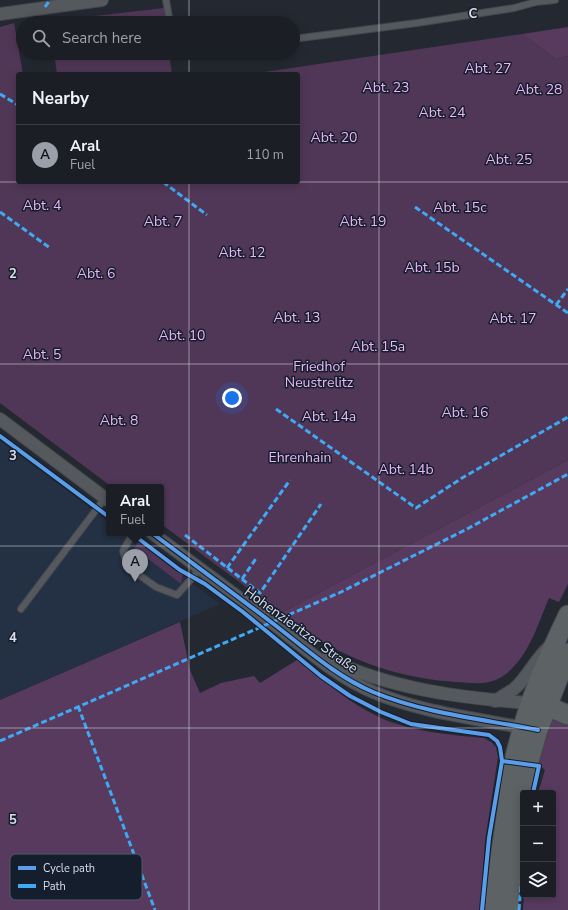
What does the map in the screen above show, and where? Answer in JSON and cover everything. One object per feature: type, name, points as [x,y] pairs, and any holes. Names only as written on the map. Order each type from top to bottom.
[{"type":"main road","points":[[494,910],[501,844],[514,763],[530,729],[561,647],[568,615]]},
{"type":"main road","points":[[539,705],[568,715]]},
{"type":"main road","points":[[508,910],[519,808],[526,772],[530,729]]},
{"type":"main road","points":[[497,887],[498,910]]},
{"type":"street","points":[[0,14],[102,0]]},
{"type":"street","points":[[0,419],[106,498]]},
{"type":"street","name":"Hohenzieritzer Straße","points":[[156,536],[272,622],[329,667],[372,692],[407,705],[436,712],[530,729]]},
{"type":"street","name":"Hohenzieritzer Straße","points":[[272,622],[327,659],[365,674],[403,686],[454,696],[539,705]]},
{"type":"street","points":[[495,701],[514,689],[528,673],[540,655],[561,647]]},
{"type":"lane","points":[[166,0],[169,16]]},
{"type":"lane","points":[[300,38],[418,23],[514,8],[536,1],[554,0]]},
{"type":"lane","points":[[21,609],[106,500]]},
{"type":"lane","points":[[131,536],[123,552],[128,567],[156,587],[177,595],[200,569]]},
{"type":"shaded area","points":[[568,27],[568,56],[556,59],[522,34]]},
{"type":"shaded area","points":[[0,441],[106,520],[106,536],[128,536],[220,604],[0,700]]},
{"type":"shaded area","points":[[568,460],[568,584],[559,602],[549,598],[526,651],[512,669],[503,676],[486,683],[474,683],[421,678],[387,670],[354,658],[318,639],[281,613]]},
{"type":"shaded area","points":[[180,622],[190,670],[200,693],[221,683],[254,676],[260,683],[297,660],[346,697],[377,716],[401,725],[429,732],[484,738],[496,747],[498,757],[485,841],[480,910],[0,910],[0,700]]},
{"type":"shaded area","points":[[555,718],[568,721],[568,910],[523,910],[524,898],[556,898],[556,790],[539,790],[545,770],[537,763],[551,719]]},
{"type":"green space","points":[[164,8],[165,16],[94,16]]},
{"type":"green space","name":"Friedhof Neustrelitz","points":[[14,23],[16,34],[16,60],[21,60],[23,72],[16,72],[16,184],[300,184],[300,72],[265,72],[522,34],[556,59],[568,56],[568,460],[281,613],[164,526],[164,484],[108,484],[0,403],[0,27]]},
{"type":"green space","points":[[55,60],[170,60],[172,72],[57,72]]},
{"type":"green space","points":[[139,541],[183,574],[181,584],[134,548]]},
{"type":"marked path","points":[[45,7],[50,0]]},
{"type":"marked path","points":[[0,94],[16,104]]},
{"type":"marked path","points":[[166,184],[207,215]]},
{"type":"marked path","points":[[415,207],[568,313]]},
{"type":"marked path","points":[[0,212],[50,248]]},
{"type":"marked path","points":[[556,305],[568,289]]},
{"type":"marked path","points":[[276,409],[416,508],[462,478],[568,417]]},
{"type":"marked path","points":[[0,741],[341,592],[467,529],[568,474]]},
{"type":"marked path","points":[[227,568],[290,480]]},
{"type":"marked path","points":[[185,535],[260,593],[321,504]]},
{"type":"marked path","points":[[242,579],[257,557]]},
{"type":"marked path","points":[[78,706],[134,854]]},
{"type":"marked path","points":[[519,910],[523,862]]},
{"type":"marked path","points":[[142,876],[155,910]]},
{"type":"cycle path","points":[[0,436],[106,515]]},
{"type":"cycle path","points":[[135,536],[180,570],[205,584],[243,612],[321,676],[350,696],[381,712],[411,724],[489,735],[497,741],[500,747],[502,761],[489,838],[482,910]]},
{"type":"cycle path","points":[[156,536],[320,660],[359,685],[373,692],[413,706],[538,730]]},
{"type":"cycle path","points":[[502,761],[539,766],[534,790]]},
{"type":"place","name":"Aral","points":[[135,582]]},
{"type":"park label","name":"Abt. 27","points":[[488,68]]},
{"type":"park label","name":"Abt. 23","points":[[386,87]]},
{"type":"park label","name":"Abt. 28","points":[[539,89]]},
{"type":"park label","name":"Abt. 24","points":[[442,112]]},
{"type":"park label","name":"Abt. 20","points":[[334,137]]},
{"type":"park label","name":"Abt. 25","points":[[509,159]]},
{"type":"park label","name":"Abt. 4","points":[[42,205]]},
{"type":"park label","name":"Abt. 15c","points":[[460,207]]},
{"type":"park label","name":"Abt. 7","points":[[163,221]]},
{"type":"park label","name":"Abt. 19","points":[[363,221]]},
{"type":"park label","name":"Abt. 12","points":[[242,252]]},
{"type":"park label","name":"Abt. 15b","points":[[432,267]]},
{"type":"park label","name":"Abt. 6","points":[[96,273]]},
{"type":"park label","name":"Abt. 13","points":[[297,317]]},
{"type":"park label","name":"Abt. 17","points":[[513,318]]},
{"type":"park label","name":"Abt. 10","points":[[182,335]]},
{"type":"park label","name":"Abt. 15a","points":[[378,346]]},
{"type":"park label","name":"Abt. 5","points":[[42,354]]},
{"type":"park label","name":"Abt. 16","points":[[465,412]]},
{"type":"park label","name":"Abt. 14a","points":[[329,416]]},
{"type":"park label","name":"Abt. 8","points":[[119,420]]},
{"type":"park label","name":"Ehrenhain","points":[[300,457]]},
{"type":"park label","name":"Abt. 14b","points":[[406,469]]}]
